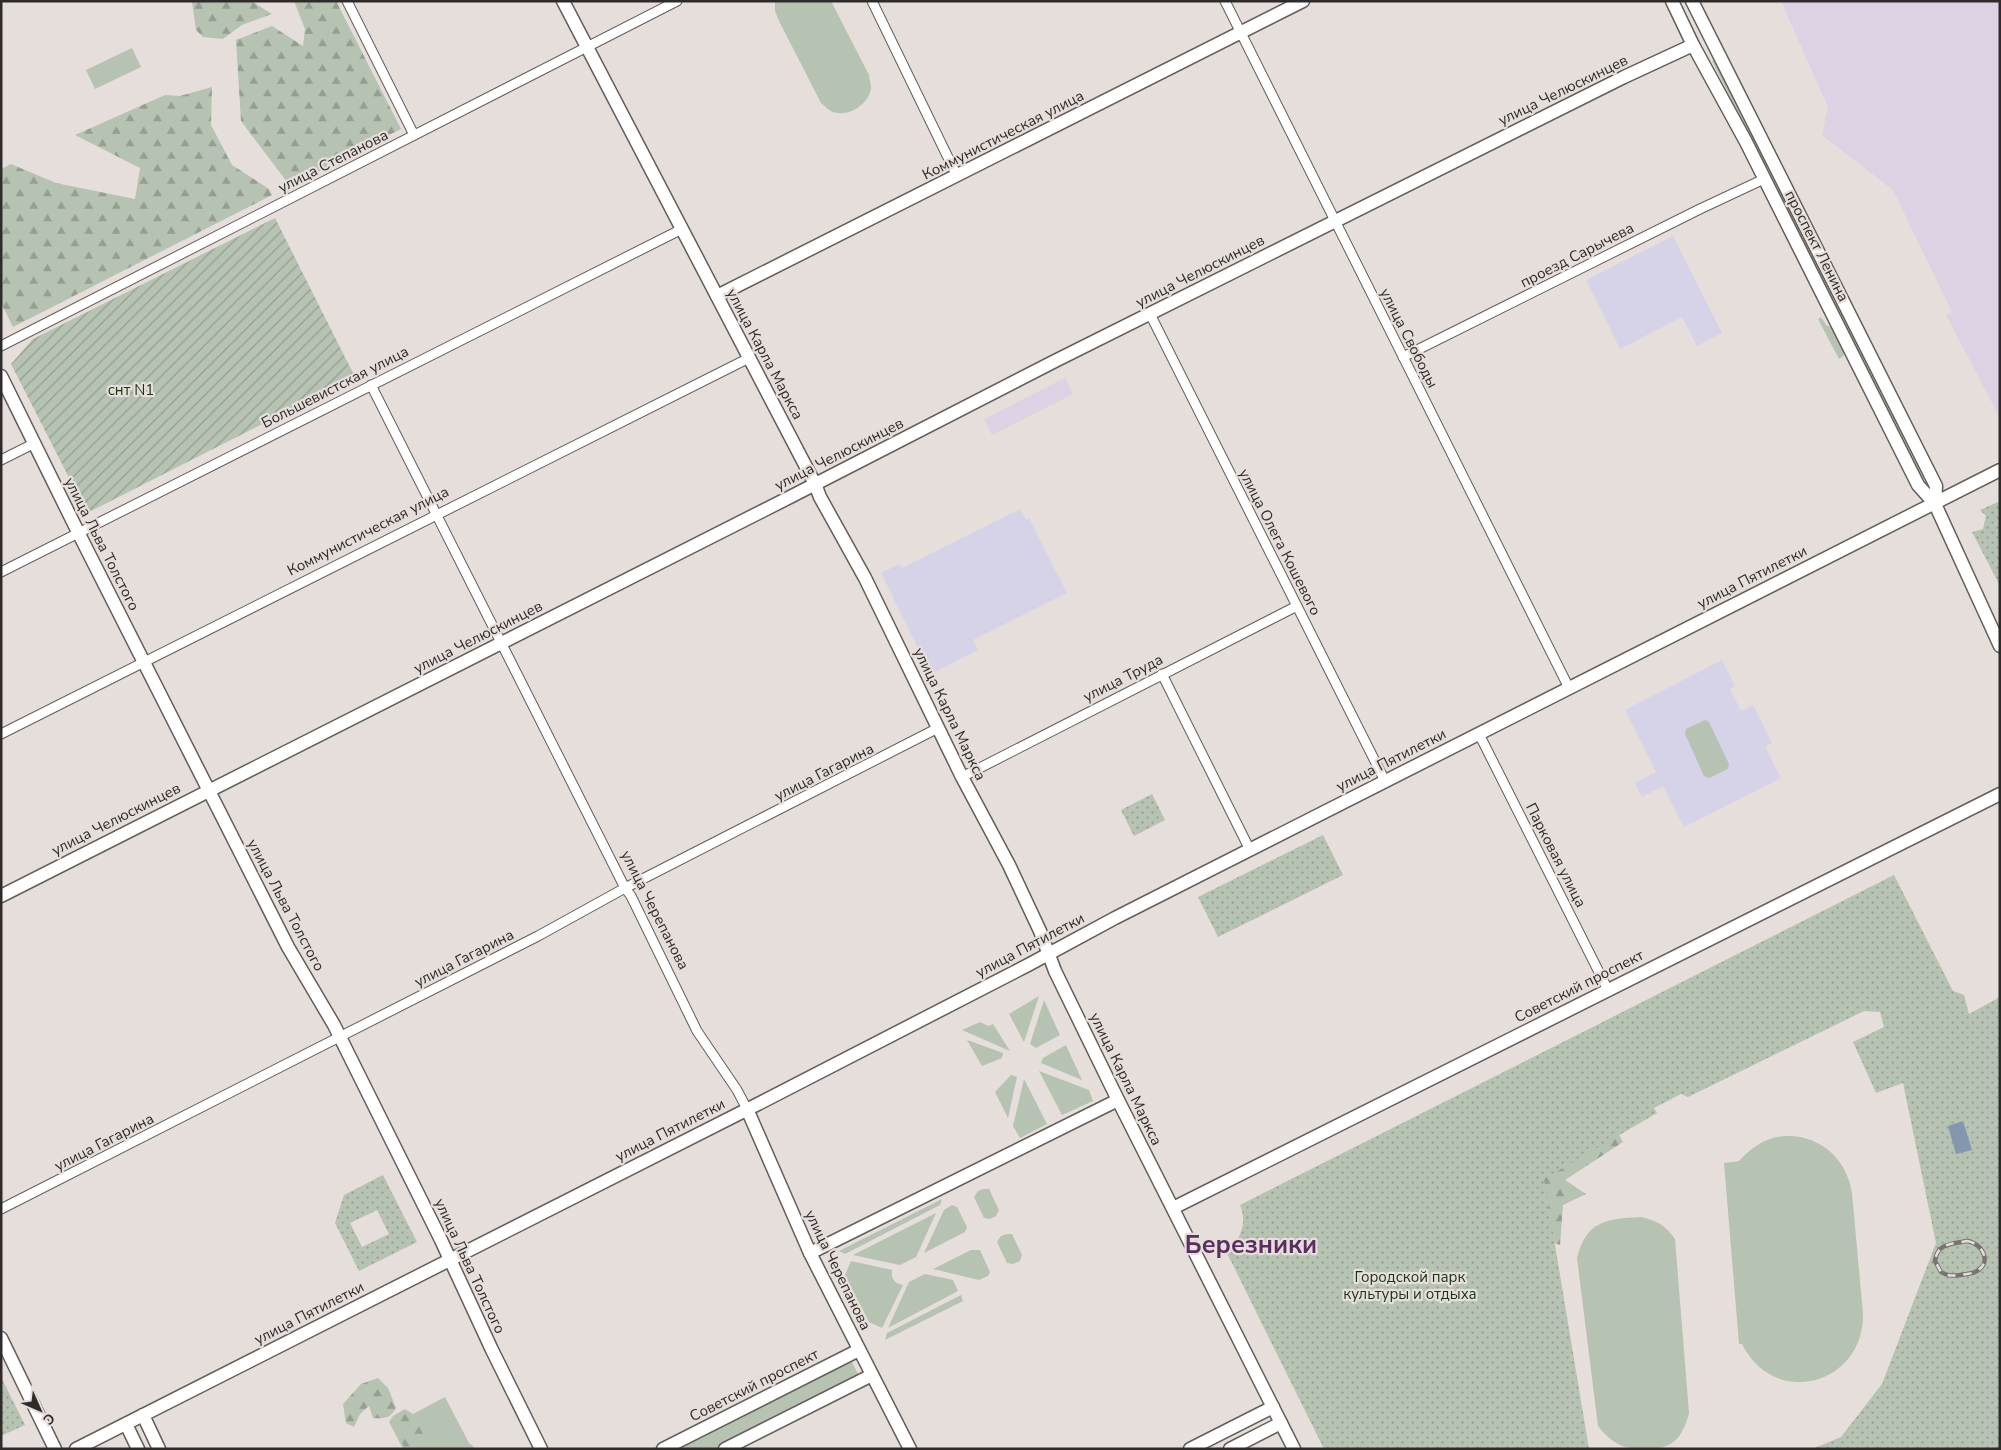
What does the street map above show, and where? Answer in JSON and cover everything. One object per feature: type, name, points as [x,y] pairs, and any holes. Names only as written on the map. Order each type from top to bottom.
[{"type":"main road","name":"улица Карла Маркса","points":[[563,1],[815,484],[820,498],[865,578],[962,777],[1009,865],[1040,931],[1055,971],[1118,1100],[1294,1449]]},
{"type":"main road","name":"Коммунистическая улица","points":[[717,296],[1303,1]]},
{"type":"main road","name":"проспект Ленина","points":[[1672,1],[1693,45],[1746,142],[1918,485],[1935,504],[2000,646]]},
{"type":"main road","name":"проспект Ленина","points":[[1692,1],[1936,486],[1935,504]]},
{"type":"main road","name":"улица Челюскинцев","points":[[1,896],[1150,314],[1693,45]]},
{"type":"main road","name":"улица Льва Толстого","points":[[1,376],[288,947],[339,1037],[451,1260],[492,1350],[541,1449]]},
{"type":"main road","name":"улица Пятилетки","points":[[76,1449],[747,1109],[1385,781],[2000,470]]},
{"type":"main road","name":"Советский проспект","points":[[1173,1208],[2000,794]]},
{"type":"main road","points":[[810,1253],[1118,1100]]},
{"type":"main road","name":"улица Черепанова","points":[[747,1109],[810,1253],[910,1449]]},
{"type":"main road","points":[[1,1338],[55,1449]]},
{"type":"main road","name":"Советский проспект","points":[[663,1449],[859,1350]]},
{"type":"main road","points":[[726,1449],[872,1375]]},
{"type":"main road","points":[[1190,1449],[1273,1407]]},
{"type":"main road","points":[[143,1416],[159,1449]]},
{"type":"main road","points":[[1230,1449],[1281,1423]]},
{"type":"main road","points":[[126,1424],[138,1449]]},
{"type":"street","points":[[347,1],[414,135]]},
{"type":"street","name":"улица Степанова","points":[[1,346],[677,1]]},
{"type":"street","points":[[872,1],[957,176]]},
{"type":"street","name":"улица Свободы","points":[[1225,1],[1569,688]]},
{"type":"street","name":"проезд Сарычева","points":[[1403,357],[1764,179]]},
{"type":"street","name":"Большевистская улица","points":[[1,572],[682,230]]},
{"type":"street","name":"улица Олега Кошевого","points":[[1150,314],[1385,781]]},
{"type":"street","name":"Коммунистическая улица","points":[[1,734],[749,358]]},
{"type":"street","name":"улица Черепанова","points":[[371,385],[625,888],[631,896],[697,1031],[737,1090],[747,1109]]},
{"type":"street","points":[[1,460],[34,444]]},
{"type":"street","name":"улица Труда","points":[[962,777],[1297,606]]},
{"type":"street","points":[[1162,674],[1250,850]]},
{"type":"street","name":"улица Гагарина","points":[[1,1209],[538,936],[625,888],[938,728]]},
{"type":"street","name":"Парковая улица","points":[[1479,734],[1608,990]]},
{"type":"shaded area","points":[[1781,1],[2000,1],[2000,418],[1946,315],[1952,312],[1893,190],[1822,135],[1828,107]]},
{"type":"shaded area","points":[[1673,236],[1722,333],[1697,346],[1682,317],[1620,349],[1586,280]]},
{"type":"shaded area","points":[[1065,378],[1073,394],[992,435],[984,419]]},
{"type":"shaded area","points":[[1020,509],[1026,520],[1029,518],[1067,593],[973,640],[978,650],[931,674],[881,573],[899,564],[902,568]]},
{"type":"shaded area","points":[[1722,660],[1735,686],[1730,689],[1741,711],[1753,705],[1772,743],[1765,747],[1781,778],[1684,827],[1663,786],[1642,797],[1635,783],[1656,772],[1625,710]]},
{"type":"green space","points":[[192,1],[251,1],[272,14],[242,25],[223,39],[203,37],[196,30]]},
{"type":"green space","points":[[294,1],[336,1],[401,129],[290,186],[241,121],[236,40],[272,26],[303,46],[305,29]]},
{"type":"green space","points":[[775,1],[831,1],[869,75],[870,93],[859,107],[849,112],[835,113],[821,103],[779,21],[775,11]]},
{"type":"green space","points":[[132,48],[141,67],[95,89],[86,70]]},
{"type":"green space","points":[[1715,59],[1769,167],[1765,166],[1712,61]]},
{"type":"green space","points":[[212,87],[211,125],[232,165],[269,189],[272,195],[13,327],[1,303],[1,169],[11,164],[56,183],[135,199],[140,168],[75,135],[165,95],[180,96]]},
{"type":"green space","points":[[1786,199],[1926,478],[1922,480],[1783,200]]},
{"type":"green space","name":"снт N1","points":[[275,218],[355,377],[87,513],[11,364],[33,339]]},
{"type":"green space","points":[[1821,317],[1826,325],[1835,329],[1846,350],[1839,359],[1818,319]]},
{"type":"green space","points":[[2000,501],[2000,586],[1972,532],[1983,529],[1986,516],[1980,510]]},
{"type":"green space","points":[[1705,720],[1709,722],[1729,764],[1728,769],[1709,778],[1704,776],[1685,734],[1686,729]]},
{"type":"green space","points":[[1152,794],[1165,820],[1134,836],[1121,810]]},
{"type":"green space","points":[[1323,835],[1343,875],[1218,937],[1198,897]]},
{"type":"green space","name":"Городской парк культуры и отдыха","points":[[1894,875],[1953,991],[1964,995],[1969,1014],[2000,997],[2000,1449],[1812,1449],[1841,1437],[1882,1384],[1936,1243],[1903,1083],[1876,1093],[1853,1042],[1884,1027],[1880,1012],[1864,1011],[1688,1097],[1681,1094],[1654,1108],[1657,1113],[1544,1179],[1589,1449],[1324,1449],[1226,1251],[1236,1242],[1242,1230],[1243,1218],[1240,1205]]},
{"type":"green space","points":[[1039,996],[1024,1042],[1009,1014]]},
{"type":"green space","points":[[1044,1000],[1060,1035],[1036,1048],[1030,1044]]},
{"type":"green space","points":[[980,1022],[988,1026],[993,1024],[1010,1051],[962,1030]]},
{"type":"green space","points":[[967,1040],[1003,1053],[1002,1058],[982,1066]]},
{"type":"green space","points":[[1066,1045],[1082,1080],[1041,1063],[1043,1058]]},
{"type":"green space","points":[[1039,1071],[1089,1090],[1093,1101],[1062,1115]]},
{"type":"green space","points":[[1011,1075],[1017,1077],[1008,1118],[995,1092]]},
{"type":"green space","points":[[1024,1079],[1047,1124],[1020,1138],[1013,1126]]},
{"type":"green space","points":[[1615,1127],[1623,1142],[1565,1180],[1586,1194],[1563,1205],[1560,1245],[1525,1233],[1501,1207]]},
{"type":"green space","points":[[1784,1136],[1797,1136],[1820,1144],[1838,1159],[1844,1169],[1852,1193],[1863,1314],[1859,1338],[1849,1358],[1834,1372],[1815,1380],[1795,1382],[1775,1377],[1756,1364],[1742,1344],[1739,1344],[1724,1163],[1739,1161],[1759,1144]]},
{"type":"green space","points":[[383,1175],[417,1242],[359,1271],[335,1223],[344,1195]],"holes":[[[377,1210],[389,1234],[362,1247],[350,1223]]]},
{"type":"green space","points":[[989,1189],[999,1210],[996,1216],[990,1219],[984,1218],[974,1197],[978,1191]]},
{"type":"green space","points":[[942,1199],[940,1205],[845,1254],[839,1251]]},
{"type":"green space","points":[[952,1205],[957,1207],[967,1227],[965,1232],[924,1253],[944,1210]]},
{"type":"green space","points":[[936,1213],[916,1257],[900,1265],[853,1255]]},
{"type":"green space","points":[[1641,1217],[1660,1224],[1675,1239],[1689,1413],[1683,1430],[1675,1441],[1655,1449],[1630,1448],[1618,1444],[1598,1426],[1577,1258],[1586,1236],[1599,1224],[1618,1219]]},
{"type":"green space","points":[[1012,1234],[1022,1255],[1020,1261],[1013,1264],[1007,1263],[997,1242],[1001,1236]]},
{"type":"green space","points":[[971,1250],[980,1250],[990,1272],[988,1276],[979,1280],[933,1269]]},
{"type":"green space","points":[[851,1261],[892,1270],[894,1280],[903,1285],[882,1328],[869,1322],[845,1275]]},
{"type":"green space","points":[[925,1274],[953,1280],[958,1291],[888,1328],[909,1282]]},
{"type":"green space","points":[[961,1295],[963,1301],[885,1340],[887,1333]]},
{"type":"green space","points":[[850,1358],[860,1378],[719,1449],[671,1449]]},
{"type":"green space","points":[[1,1377],[25,1425],[1,1436]]},
{"type":"green space","points":[[378,1378],[388,1388],[396,1408],[392,1414],[387,1417],[373,1418],[369,1406],[360,1414],[354,1427],[346,1423],[343,1404],[361,1384]]},
{"type":"green space","points":[[445,1397],[469,1443],[476,1449],[403,1449],[389,1422],[393,1416],[405,1409],[413,1414]]},
{"type":"green space","points":[[405,1412],[425,1421],[424,1445],[429,1449],[405,1449],[392,1420]]},
{"type":"water","points":[[1963,1121],[1972,1150],[1956,1154],[1948,1126]]},
{"type":"railway","points":[[1967,1241],[1978,1246],[1984,1254],[1984,1264],[1973,1273],[1952,1276],[1941,1272],[1935,1261],[1939,1251],[1946,1245],[1967,1241]]},
{"type":"district","name":"Березники","points":[[1251,1245]]}]
